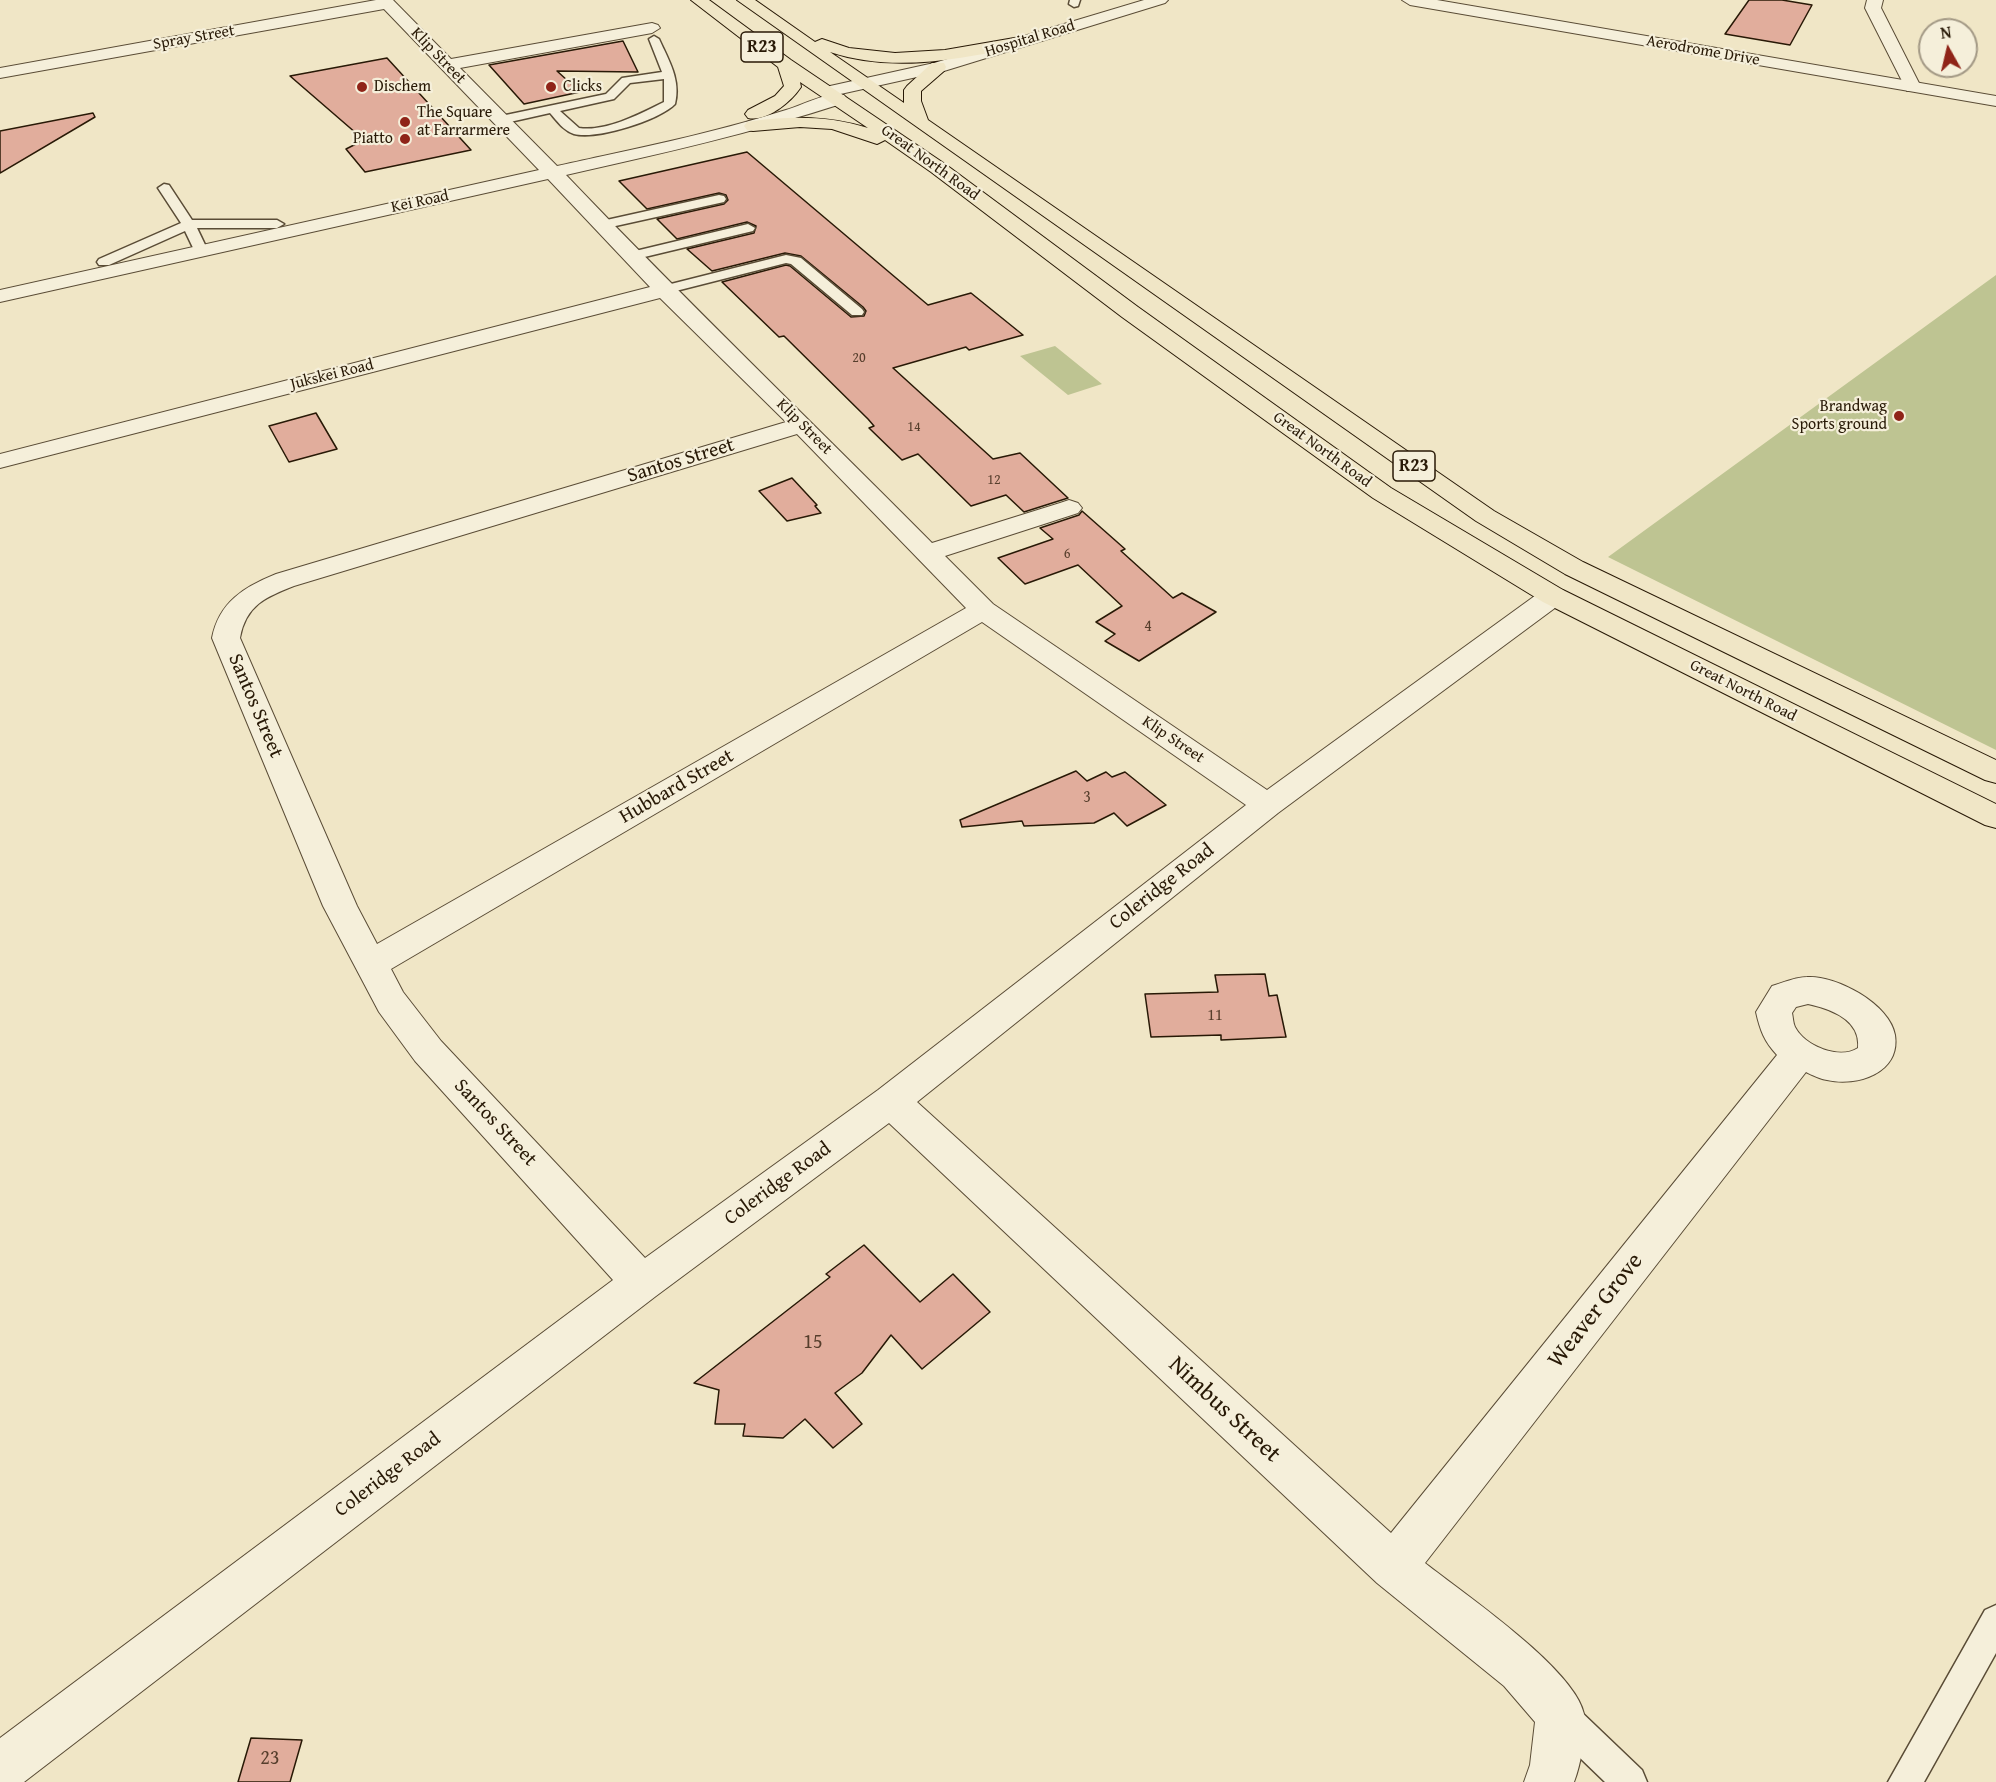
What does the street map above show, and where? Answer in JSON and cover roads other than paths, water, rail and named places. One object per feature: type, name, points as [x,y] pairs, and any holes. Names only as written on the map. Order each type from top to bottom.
[{"type":"main road","name":"Great North Road","points":[[699,0],[784,64],[938,168],[1130,312],[1382,493],[1553,596],[1996,817]]},
{"type":"main road","name":"Great North Road","points":[[745,0],[1428,477],[1513,533],[1574,568],[1996,773]]},
{"type":"main road","points":[[792,32],[841,51],[887,58],[943,56],[1020,42]]},
{"type":"main road","points":[[754,120],[781,100],[793,87],[784,64]]},
{"type":"main road","points":[[920,121],[912,101],[913,90],[938,67]]},
{"type":"main road","points":[[754,120],[821,122],[849,127],[938,168]]},
{"type":"street","name":"Hospital Road","points":[[833,95],[938,67],[1160,0]]},
{"type":"street","name":"Aerodrome Drive","points":[[1410,0],[1996,101]]},
{"type":"street","points":[[1875,0],[1876,14],[1913,87]]},
{"type":"street","name":"Klip Street","points":[[386,2],[550,169],[664,290],[802,424],[983,610],[1267,805]]},
{"type":"street","name":"Spray Street","points":[[0,73],[386,2]]},
{"type":"street","points":[[448,65],[653,34]]},
{"type":"street","name":"Kei Road","points":[[0,296],[193,235],[277,224],[550,169],[754,120],[833,95]]},
{"type":"street","name":"Kei Road","points":[[0,287],[104,262],[193,235],[550,169]]},
{"type":"street","name":"Jukskei Road","points":[[0,461],[664,290]]},
{"type":"street","name":"Santos Street","points":[[642,1283],[428,1050],[391,1002],[340,906],[226,638],[228,621],[242,603],[261,590],[285,580],[802,424]]},
{"type":"street","points":[[928,553],[1069,508]]},
{"type":"street","name":"Coleridge Road","points":[[0,1769],[642,1283],[891,1101],[1267,805],[1553,596]]},
{"type":"street","name":"Hubbard Street","points":[[371,964],[983,610]]},
{"type":"street","name":"Weaver Grove","points":[[1393,1567],[1799,1054]]},
{"type":"street","name":"Nimbus Street","points":[[891,1101],[1393,1567],[1521,1669],[1560,1715]]},
{"type":"street","points":[[1549,1782],[1555,1765],[1560,1715]]},
{"type":"lane","points":[[501,120],[552,109],[669,104],[673,95],[669,75],[653,34]]},
{"type":"lane","points":[[552,109],[574,130],[580,132],[599,130],[624,107],[626,80],[669,75]]},
{"type":"lane","points":[[164,188],[193,235]]},
{"type":"lane","points":[[602,225],[719,199]]},
{"type":"lane","points":[[632,256],[748,228]]},
{"type":"lane","points":[[664,290],[786,259],[796,261],[857,312]]},
{"type":"lane","points":[[1905,1782],[1996,1621]]},
{"type":"lane","points":[[1560,1715],[1630,1782]]},
{"type":"place","name":"Dischem","points":[[362,87]]},
{"type":"place","name":"Clicks","points":[[551,87]]},
{"type":"place","name":"The Square at Farrarmere","points":[[405,122]]},
{"type":"place","name":"Piatto","points":[[405,139]]},
{"type":"place","name":"Brandwag Sports ground","points":[[1899,416]]}]
